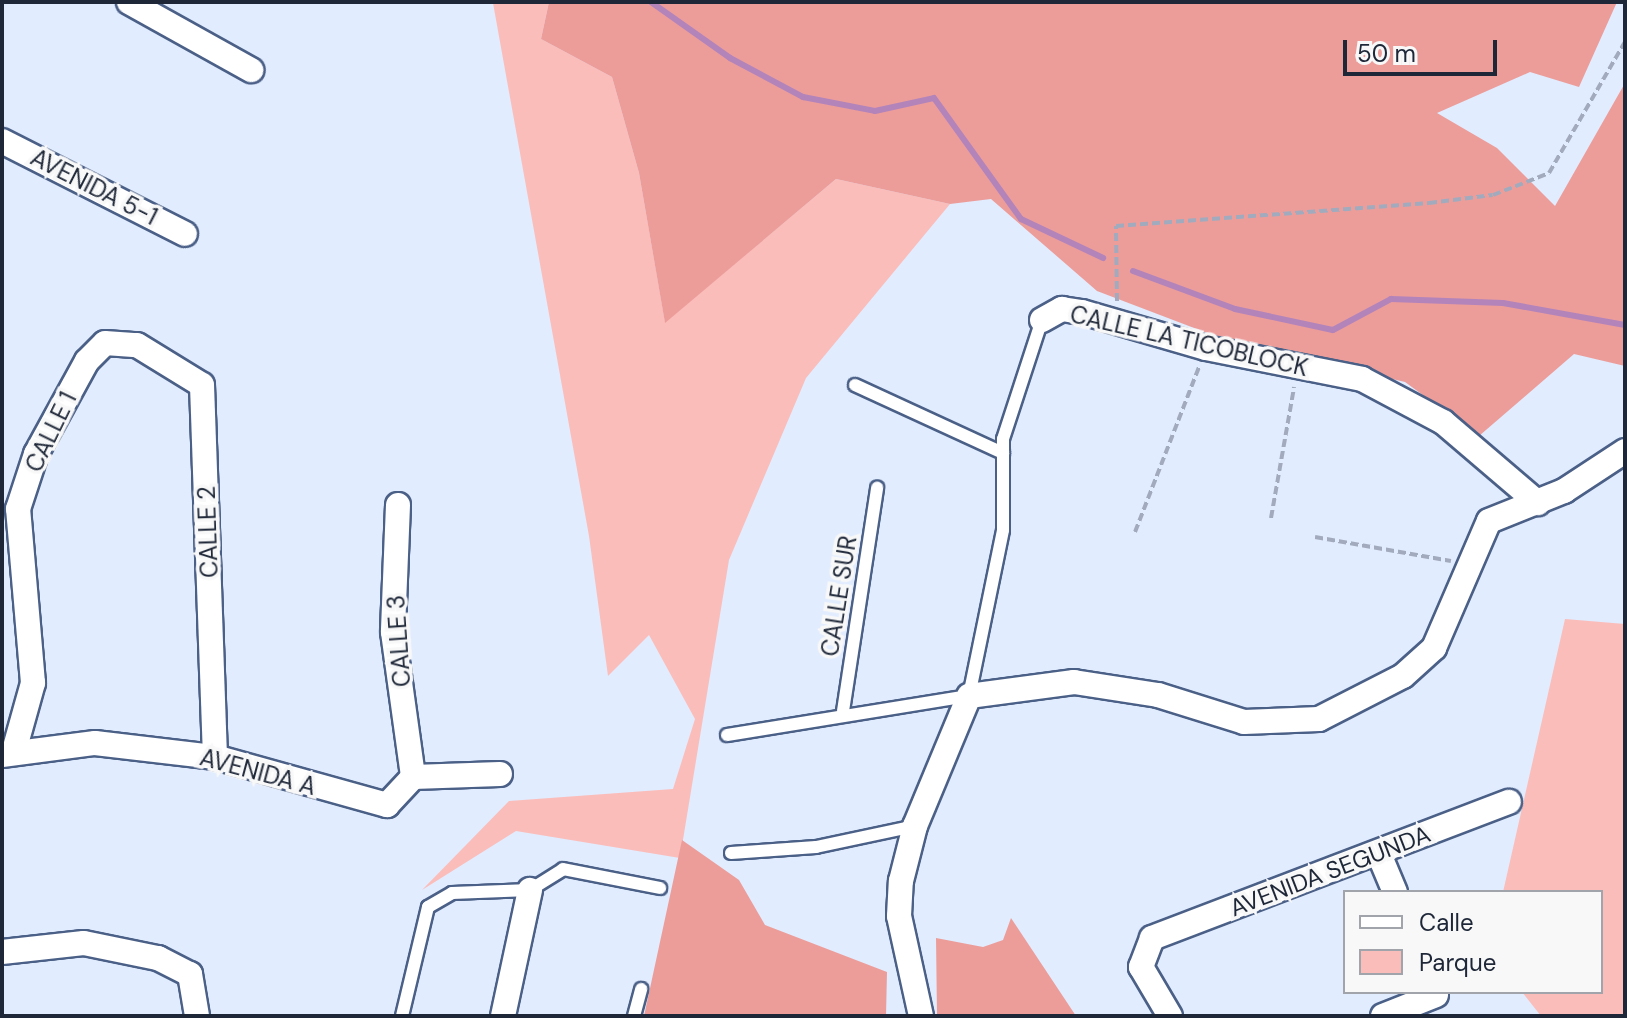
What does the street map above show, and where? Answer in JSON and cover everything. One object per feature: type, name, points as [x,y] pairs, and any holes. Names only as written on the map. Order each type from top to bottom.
[{"type":"street","points":[[129,2],[251,70]]},
{"type":"street","name":"AVENIDA 5-1","points":[[2,141],[185,234]]},
{"type":"street","name":"CALLE LA TICOBLOCK","points":[[1042,320],[1062,309],[1206,348],[1400,394],[1538,503]]},
{"type":"street","name":"CALLE 1","points":[[8,753],[33,683],[18,509],[36,454],[87,361],[105,343],[137,345]]},
{"type":"street","name":"CALLE 2","points":[[137,345],[202,385],[215,757]]},
{"type":"street","points":[[921,1016],[899,916],[915,826],[969,696],[1074,682],[1130,688],[1244,722],[1319,719],[1403,676],[1434,648],[1465,564],[1489,521],[1538,503],[1625,451]]},
{"type":"street","name":"CALLE 3","points":[[398,505],[393,632],[413,777]]},
{"type":"street","name":"AVENIDA A","points":[[8,753],[95,743],[215,757],[387,805],[413,777]]},
{"type":"street","points":[[413,777],[500,774]]},
{"type":"street","name":"AVENIDA SEGUNDA","points":[[1170,1016],[1141,967],[1152,938],[1509,802]]},
{"type":"street","points":[[1379,854],[1394,890]]},
{"type":"street","points":[[503,1016],[530,890]]},
{"type":"street","points":[[2,952],[84,943],[158,958],[190,974],[197,1016]]},
{"type":"street","points":[[1383,1016],[1439,1001]]},
{"type":"lane","name":"CALLE LA TICOBLOCK","points":[[969,696],[1003,530],[1003,453],[1042,320]]},
{"type":"lane","points":[[855,385],[1003,453]]},
{"type":"lane","name":"CALLE SUR","points":[[843,711],[877,488]]},
{"type":"lane","points":[[727,735],[843,711],[969,696]]},
{"type":"lane","points":[[731,853],[816,847],[915,826]]},
{"type":"lane","points":[[402,1016],[428,907],[479,887],[530,890],[563,869],[660,888]]},
{"type":"lane","points":[[634,1016],[641,989]]},
{"type":"path","points":[[1116,324],[1116,226],[1493,195],[1549,173],[1625,42]]},
{"type":"path","points":[[1135,532],[1206,348]]},
{"type":"path","points":[[1271,518],[1297,368]]},
{"type":"path","points":[[1315,537],[1465,564]]},
{"type":"green space","points":[[549,2],[541,39],[612,77],[639,173],[665,322],[836,179],[950,204],[806,378],[729,560],[680,858],[516,831],[422,890],[509,801],[673,789],[695,719],[649,635],[608,676],[589,536],[493,3]]},
{"type":"green space","points":[[1565,619],[1625,624],[1625,1016],[1541,1016],[1524,994],[1603,994],[1603,890],[1503,890]]},
{"type":"shaded area","points":[[549,2],[1617,2],[1579,87],[1530,72],[1437,113],[1497,148],[1555,206],[1625,83],[1625,366],[1574,354],[1479,436],[1405,382],[1223,339],[1097,291],[991,199],[950,204],[836,179],[665,323],[639,173],[612,77],[541,39]]},
{"type":"shaded area","points":[[682,840],[739,880],[765,925],[887,972],[886,1016],[644,1016]]},
{"type":"shaded area","points":[[1011,918],[1076,1016],[937,1016],[936,938],[983,947],[1003,940]]},
{"type":"waterway","points":[[651,2],[730,58],[803,97],[875,111],[934,98],[1021,219],[1103,258]]},
{"type":"waterway","points":[[1133,271],[1235,309],[1333,330],[1391,299],[1503,303],[1625,325]]}]
